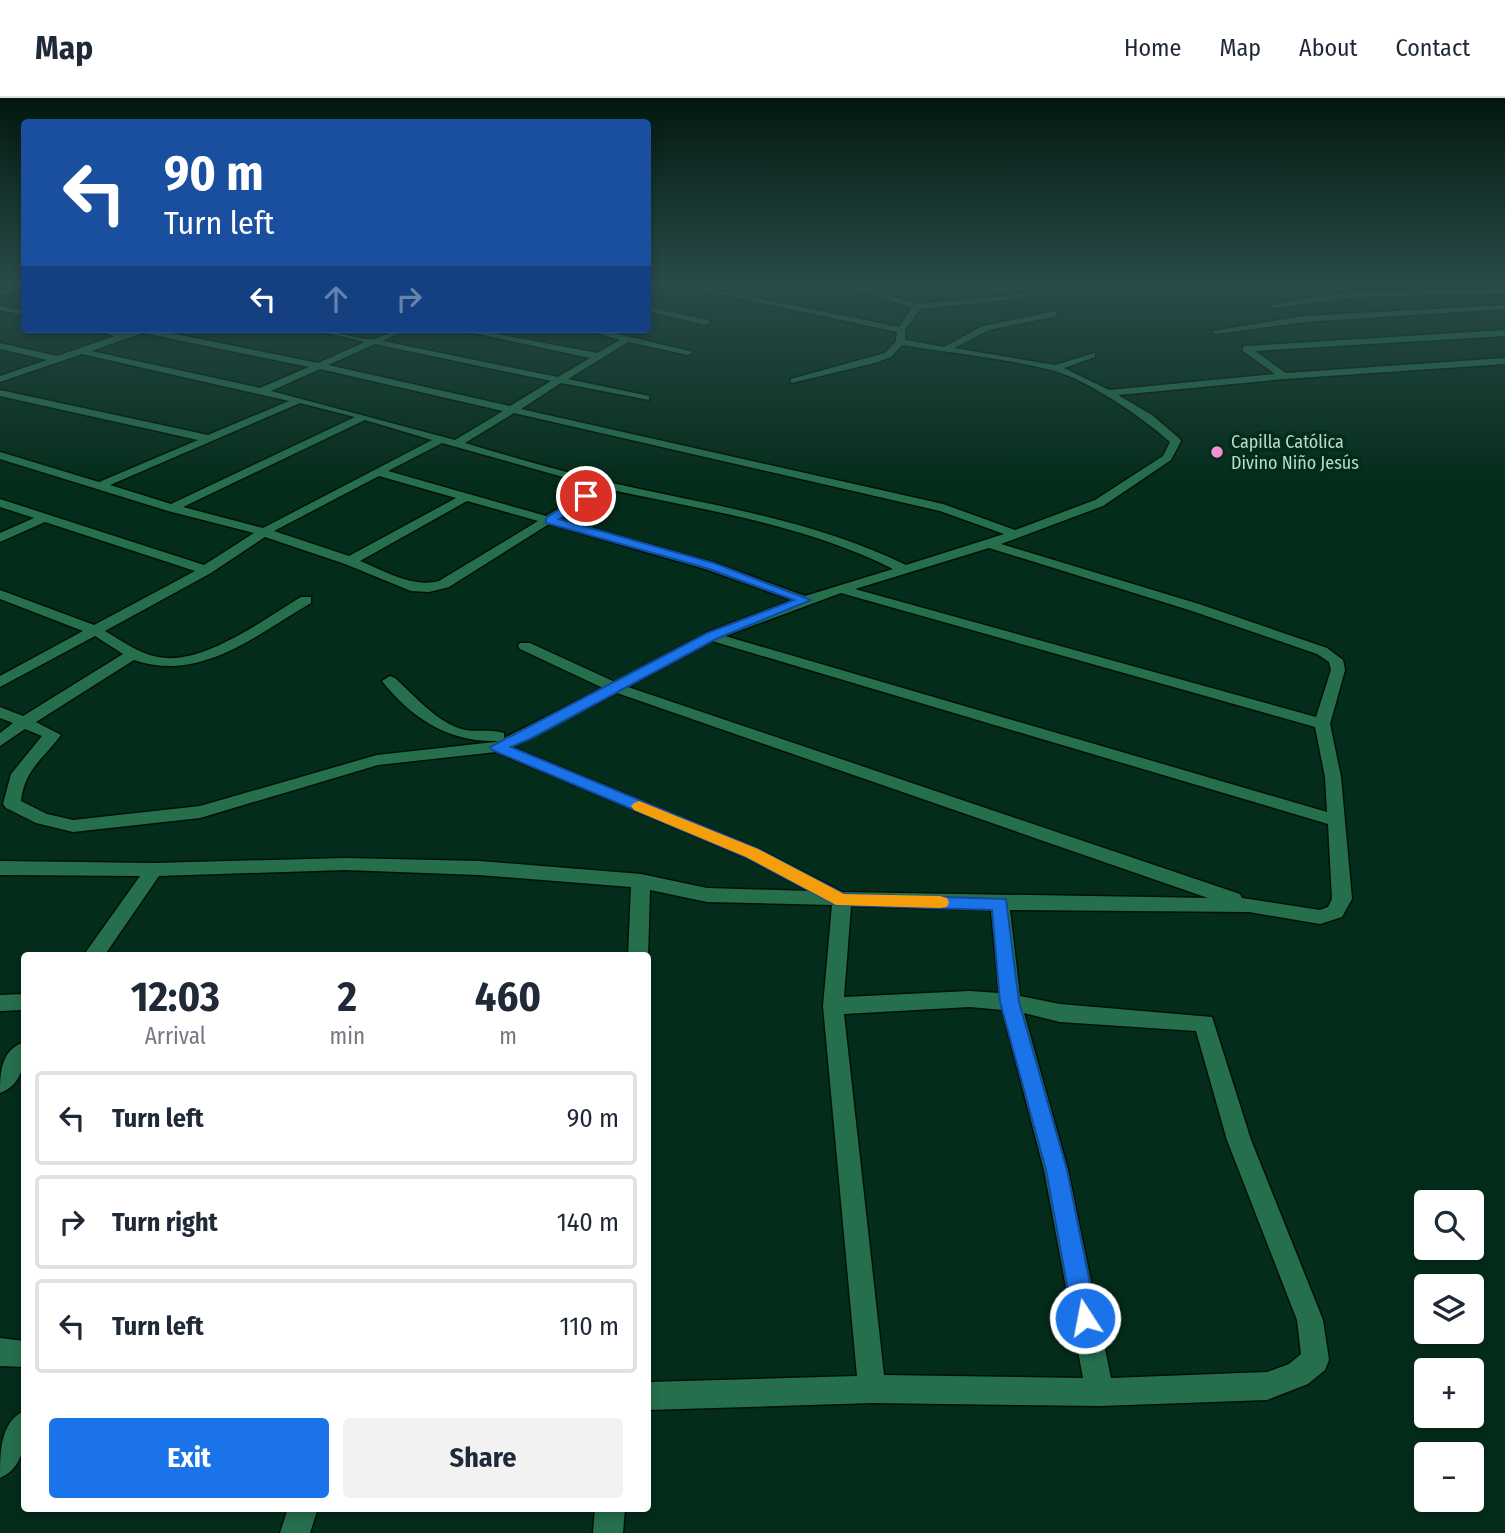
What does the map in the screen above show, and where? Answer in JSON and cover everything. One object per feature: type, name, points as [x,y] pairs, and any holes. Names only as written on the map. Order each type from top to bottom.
[{"type":"street","points":[[26,352],[57,359]]},
{"type":"street","points":[[0,379],[78,352]]},
{"type":"street","points":[[85,352],[153,370],[299,400],[605,485],[779,522],[862,549],[905,570]]},
{"type":"street","points":[[253,352],[515,410],[769,471],[943,508],[1016,535]]},
{"type":"street","points":[[260,392],[350,352]]},
{"type":"street","points":[[419,352],[645,398]]},
{"type":"street","points":[[575,352],[601,357]]},
{"type":"street","points":[[458,443],[608,352]]},
{"type":"street","points":[[794,381],[872,362],[890,352]]},
{"type":"street","points":[[0,712],[53,735],[27,761],[13,784],[12,804],[42,819],[73,826],[200,813],[377,760],[498,747],[529,734],[711,636],[805,600],[989,544],[1099,503],[1167,458],[1176,441],[1148,417],[1108,393],[1056,368],[963,352]]},
{"type":"street","points":[[1251,352],[1284,376]]},
{"type":"street","points":[[1056,368],[1092,355]]},
{"type":"street","points":[[1108,393],[1284,376],[1505,362]]},
{"type":"street","points":[[0,393],[210,439]]},
{"type":"street","points":[[99,486],[299,400]]},
{"type":"street","points":[[172,508],[362,418]]},
{"type":"street","points":[[0,682],[206,570],[264,532],[439,440]]},
{"type":"street","points":[[0,455],[172,508],[264,532],[350,561],[416,588],[429,588],[443,583],[605,485]]},
{"type":"street","points":[[377,472],[710,566],[805,600]]},
{"type":"street","points":[[350,561],[467,497]]},
{"type":"street","points":[[0,503],[206,570]]},
{"type":"street","points":[[0,538],[46,517]]},
{"type":"street","points":[[0,868],[154,870],[345,864],[479,868],[640,881],[707,895],[1000,903],[1249,905],[1320,917],[1335,912],[1342,899],[1332,777],[1322,724],[1338,670],[1336,660],[1322,651],[1194,607],[989,544]]},
{"type":"street","points":[[840,589],[1322,724]]},
{"type":"street","points":[[0,594],[96,631],[133,654],[157,662],[175,663],[217,650],[306,600]]},
{"type":"street","points":[[711,636],[1335,820]]},
{"type":"street","points":[[525,646],[614,687],[1249,905]]},
{"type":"street","points":[[0,741],[24,722],[133,654]]},
{"type":"street","points":[[390,681],[445,731],[477,738],[529,734]]},
{"type":"street","points":[[498,747],[752,853],[842,900]]},
{"type":"street","points":[[96,952],[154,870]]},
{"type":"street","points":[[638,952],[640,881]]},
{"type":"street","points":[[842,900],[833,1006],[872,1389]]},
{"type":"street","points":[[1000,903],[1010,1002],[1056,1170],[1100,1392]]},
{"type":"street","points":[[651,1396],[872,1389],[1100,1392],[1267,1385],[1298,1374],[1315,1360],[1310,1320],[1239,1140],[1204,1023],[1060,1013],[1010,1002],[970,999],[833,1006]]},
{"type":"street","points":[[0,1003],[21,1002]]},
{"type":"street","points":[[0,1083],[21,1055]]},
{"type":"street","points":[[0,1352],[21,1354]]},
{"type":"street","points":[[0,1463],[21,1430]]},
{"type":"street","points":[[295,1533],[302,1512]]},
{"type":"street","points":[[608,1533],[610,1512]]},
{"type":"slow traffic","points":[[639,806],[752,853],[842,900],[940,902]]},
{"type":"place","name":"Capilla Católica Divino Niño Jesús","points":[[1217,452]]},
{"type":"route","points":[[586,496],[550,520],[710,566],[805,600],[711,636],[529,734],[498,747],[752,853],[842,900],[1000,903],[1010,1002],[1056,1170],[1085,1318]]}]
